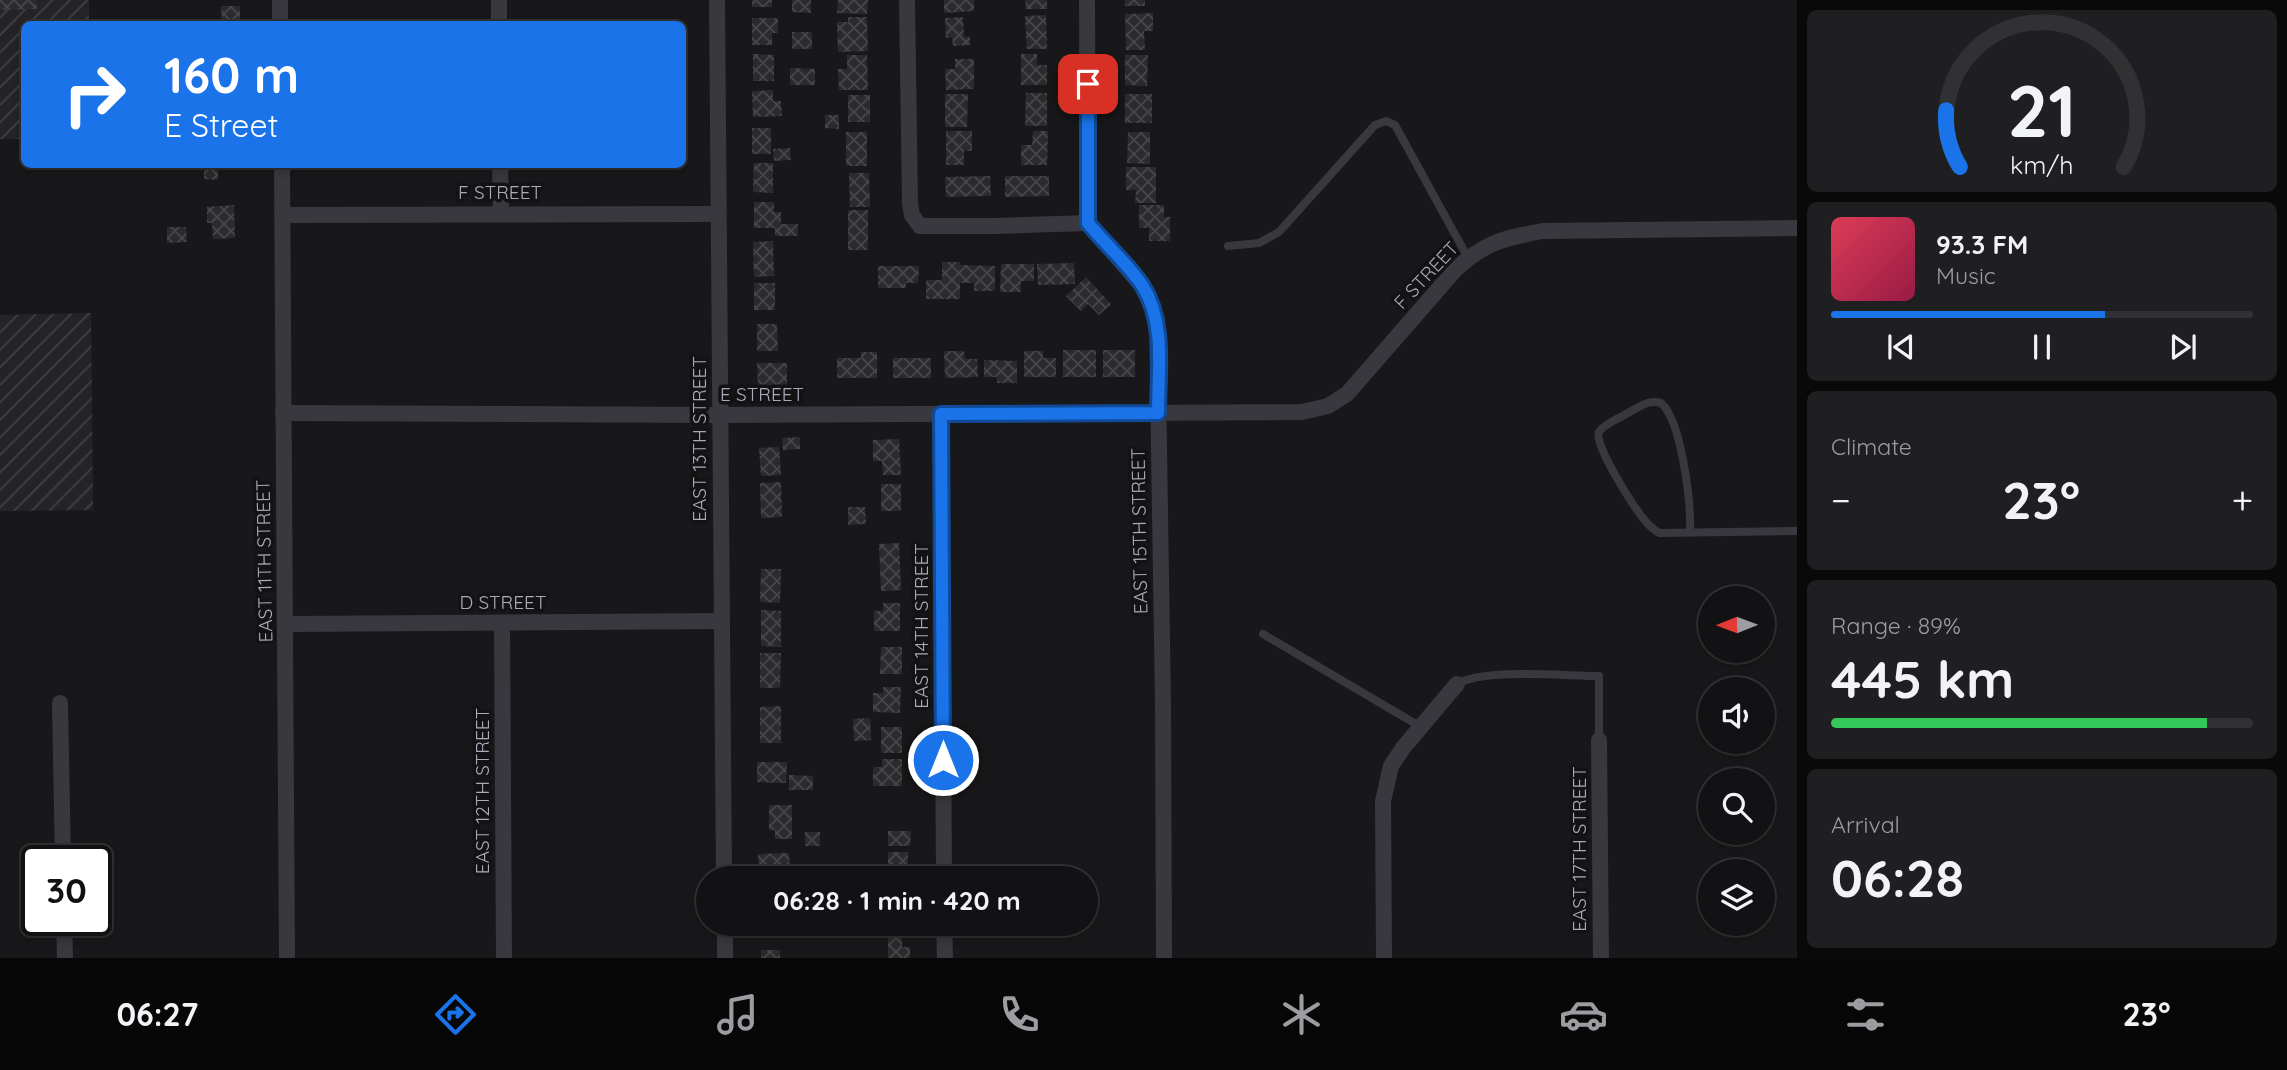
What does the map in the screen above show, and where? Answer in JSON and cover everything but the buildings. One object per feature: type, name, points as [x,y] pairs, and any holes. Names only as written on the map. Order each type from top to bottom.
[{"type":"street","points":[[280,0],[281,21]]},
{"type":"street","points":[[499,0],[499,21]]},
{"type":"street","name":"EAST 13TH STREET","points":[[717,0],[724,866]]},
{"type":"street","points":[[907,0],[909,203],[912,215],[920,226],[1088,223],[1087,0]]},
{"type":"street","name":"EAST 11TH STREET","points":[[282,168],[287,958]]},
{"type":"street","points":[[500,168],[501,213]]},
{"type":"street","name":"F STREET","points":[[282,215],[718,214]]},
{"type":"street","name":"EAST 15TH STREET","points":[[1088,223],[1142,286],[1157,319],[1164,958]]},
{"type":"street","name":"F STREET","points":[[1158,413],[1302,412],[1328,406],[1347,394],[1455,270],[1468,258],[1502,238],[1542,230],[1797,228]]},
{"type":"street","name":"E STREET","points":[[283,413],[1158,413]]},
{"type":"street","name":"EAST 14TH STREET","points":[[941,414],[944,866]]},
{"type":"street","name":"D STREET","points":[[286,624],[721,621]]},
{"type":"street","name":"EAST 12TH STREET","points":[[502,623],[504,958]]},
{"type":"street","points":[[1384,958],[1383,800],[1391,766],[1457,684]]},
{"type":"street","points":[[60,703],[63,845]]},
{"type":"street","name":"EAST 17TH STREET","points":[[1599,740],[1601,958]]},
{"type":"street","points":[[64,936],[65,958]]},
{"type":"street","points":[[725,936],[725,958]]},
{"type":"street","points":[[944,936],[945,958]]},
{"type":"lane","points":[[1228,246],[1259,243],[1279,232],[1375,125],[1386,121],[1395,125],[1468,258]]},
{"type":"lane","points":[[1690,531],[1691,507],[1681,451],[1669,413],[1661,403],[1646,403],[1600,432],[1599,445],[1643,518],[1654,529],[1659,533],[1797,531]]},
{"type":"lane","points":[[1263,634],[1421,727]]},
{"type":"lane","points":[[1457,684],[1469,677],[1489,675],[1598,676],[1599,740]]},
{"type":"shaded area","points":[[0,0],[89,0],[89,21],[21,21],[21,139],[0,139]]},
{"type":"shaded area","points":[[91,313],[93,510],[0,511],[0,315]]},
{"type":"route","points":[[943,760],[941,414],[1158,413],[1157,319],[1142,286],[1088,223],[1088,84]]}]
